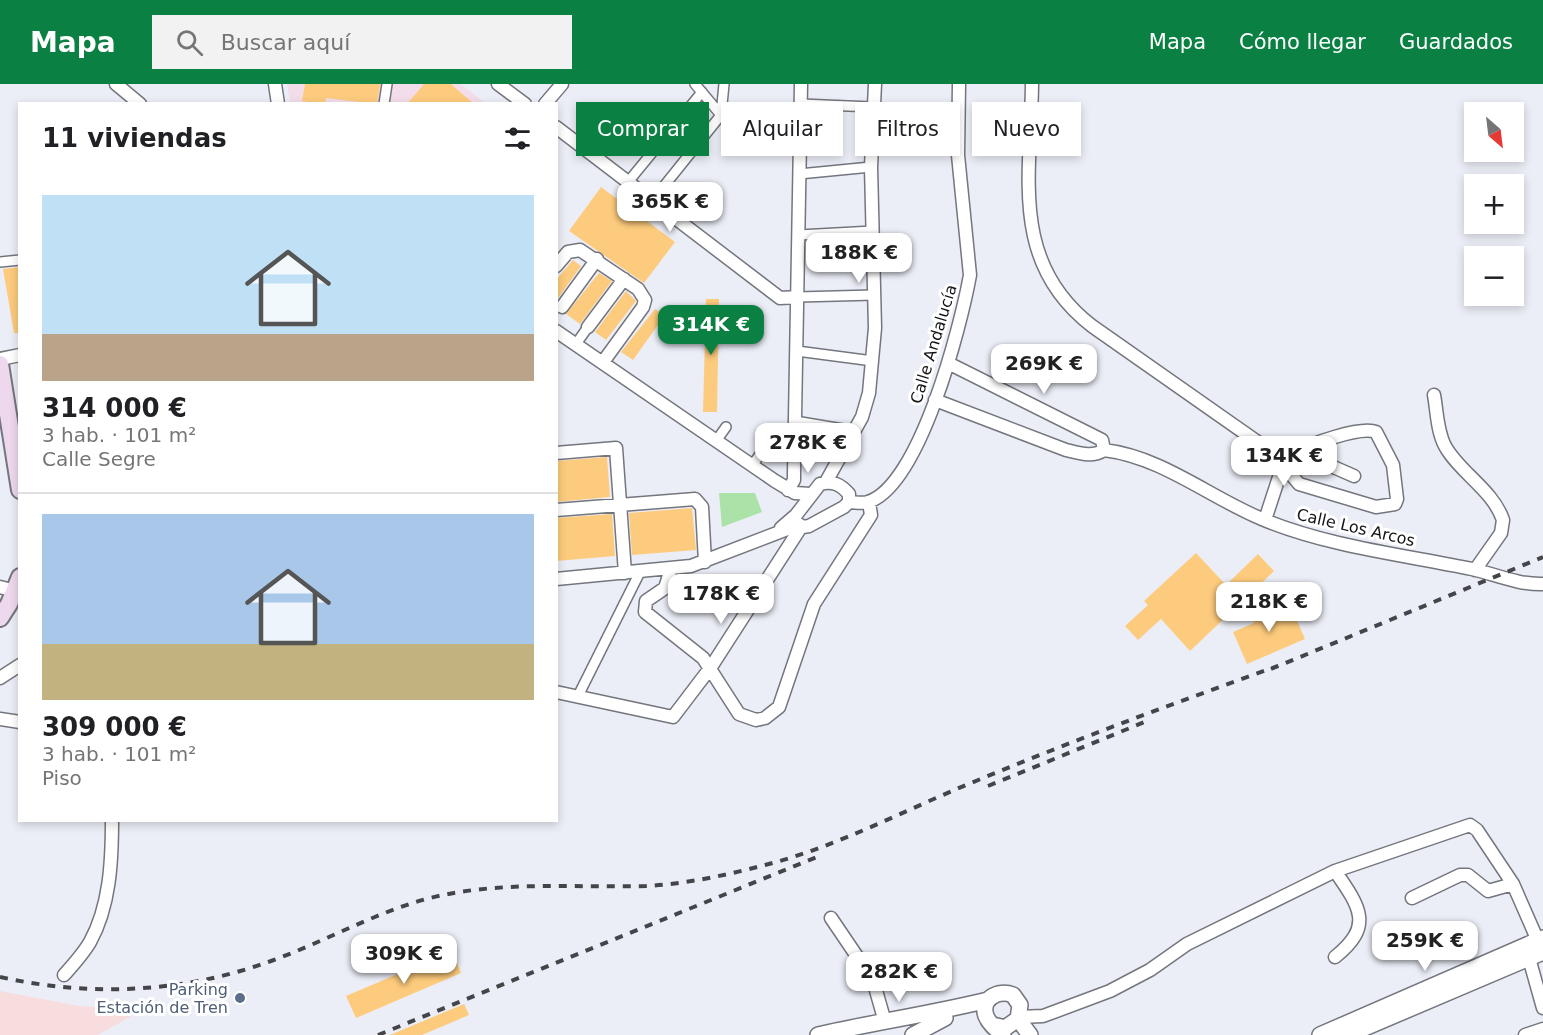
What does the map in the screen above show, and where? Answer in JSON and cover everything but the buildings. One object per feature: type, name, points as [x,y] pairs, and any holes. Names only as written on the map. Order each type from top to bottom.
[{"type":"main road","points":[[0,362],[18,477]]},
{"type":"main road","points":[[0,618],[12,585]]},
{"type":"street","points":[[117,84],[138,102]]},
{"type":"street","points":[[275,84],[278,102]]},
{"type":"street","points":[[384,102],[387,84]]},
{"type":"street","points":[[498,84],[522,102]]},
{"type":"street","points":[[547,102],[561,84]]},
{"type":"street","points":[[652,201],[721,115],[695,84]]},
{"type":"street","points":[[722,102],[724,84]]},
{"type":"street","points":[[801,84],[801,102]]},
{"type":"street","points":[[873,102],[875,84]]},
{"type":"street","name":"Calle Andalucía","points":[[869,502],[884,491],[912,456],[948,363],[970,275],[959,166],[959,84]]},
{"type":"street","points":[[1032,84],[1028,195],[1038,254],[1056,291],[1074,312],[1092,326],[1276,455]]},
{"type":"street","points":[[628,182],[702,92]]},
{"type":"street","points":[[558,129],[780,298],[874,295]]},
{"type":"street","points":[[800,156],[794,480],[791,492],[799,518],[810,526],[847,506],[849,502],[849,494],[842,487],[826,482]]},
{"type":"street","points":[[558,692],[673,717],[711,667],[789,547],[810,494],[816,487],[826,482],[866,407],[873,361],[871,156]]},
{"type":"street","points":[[800,174],[871,167]]},
{"type":"street","points":[[799,235],[873,231]]},
{"type":"street","points":[[558,263],[566,253],[577,249],[597,259],[638,289],[644,304],[603,362]]},
{"type":"street","points":[[559,311],[597,259]]},
{"type":"street","points":[[0,262],[18,260]]},
{"type":"street","points":[[576,344],[624,279]]},
{"type":"street","points":[[558,332],[791,492],[810,494]]},
{"type":"street","points":[[796,351],[873,361]]},
{"type":"street","points":[[0,362],[18,356]]},
{"type":"street","name":"Calle Los Arcos","points":[[948,363],[1102,440],[1104,450]]},
{"type":"street","points":[[1434,395],[1440,436],[1446,448],[1473,476],[1503,520],[1501,532],[1475,570]]},
{"type":"street","name":"Calle Los Arcos","points":[[935,400],[1065,450],[1086,454],[1098,454],[1104,450],[1151,462],[1264,520],[1306,534],[1516,581],[1543,584]]},
{"type":"street","points":[[795,421],[855,431]]},
{"type":"street","points":[[716,441],[726,427]]},
{"type":"street","points":[[1264,520],[1291,464],[1306,446],[1368,430],[1377,432],[1393,465],[1397,499],[1395,504],[1376,507],[1299,484],[1291,464],[1283,450],[1276,455],[1275,464],[1291,464],[1323,462],[1354,476]]},
{"type":"street","points":[[752,466],[765,447]]},
{"type":"street","points":[[558,453],[616,448],[625,573]]},
{"type":"street","points":[[558,510],[692,498],[698,501],[703,511],[705,562]]},
{"type":"street","points":[[671,569],[665,588],[645,603],[645,612],[711,667],[739,714],[747,718],[765,718],[779,707],[814,604],[871,514],[869,502],[849,502]]},
{"type":"street","points":[[558,579],[671,569],[705,562],[777,531],[799,518]]},
{"type":"street","points":[[777,531],[787,534],[789,547]]},
{"type":"street","points":[[578,696],[640,572]]},
{"type":"street","points":[[0,678],[18,666]]},
{"type":"street","points":[[0,719],[18,722]]},
{"type":"street","points":[[64,975],[90,943],[104,906],[112,857],[112,822]]},
{"type":"street","points":[[913,1035],[936,1021],[963,1014],[981,1016],[995,1027],[1005,1028],[1019,1018],[1043,1016],[1110,991],[1150,970],[1186,944],[1335,872],[1470,825],[1478,830],[1514,884],[1538,947],[1543,1008]]},
{"type":"street","points":[[1335,872],[1345,886],[1361,921],[1357,936],[1335,957]]},
{"type":"street","points":[[1412,898],[1464,875],[1472,878],[1478,886],[1488,891],[1514,884]]},
{"type":"street","points":[[831,918],[873,980],[886,1028]]},
{"type":"street","points":[[1320,1035],[1538,947]]},
{"type":"street","points":[[1348,1035],[1538,947]]},
{"type":"street","points":[[828,1034],[886,1028],[988,1000],[1001,992],[1013,995],[1020,1005],[1019,1018],[1030,1035]]},
{"type":"street","points":[[988,1000],[985,1009],[995,1027]]},
{"type":"street","points":[[1525,1035],[1543,1029]]},
{"type":"shaded area","points":[[287,84],[461,84],[484,102],[290,102]]},
{"type":"shaded area","points":[[0,991],[79,1006],[144,1009],[98,1035],[0,1035]]},
{"type":"green space","points":[[719,493],[755,493],[762,512],[722,527]]},
{"type":"railway","points":[[1271,669],[1543,557]]},
{"type":"railway","points":[[0,977],[68,987],[103,989],[137,989],[171,985],[238,972],[271,961],[386,912],[453,893],[508,887],[661,885],[751,869],[818,849],[1047,752],[1278,666]]},
{"type":"railway","points":[[988,786],[1147,721]]},
{"type":"railway","points":[[378,1035],[822,855]]},
{"type":"place","name":"Parking Estación de Tren","points":[[240,998]]}]
